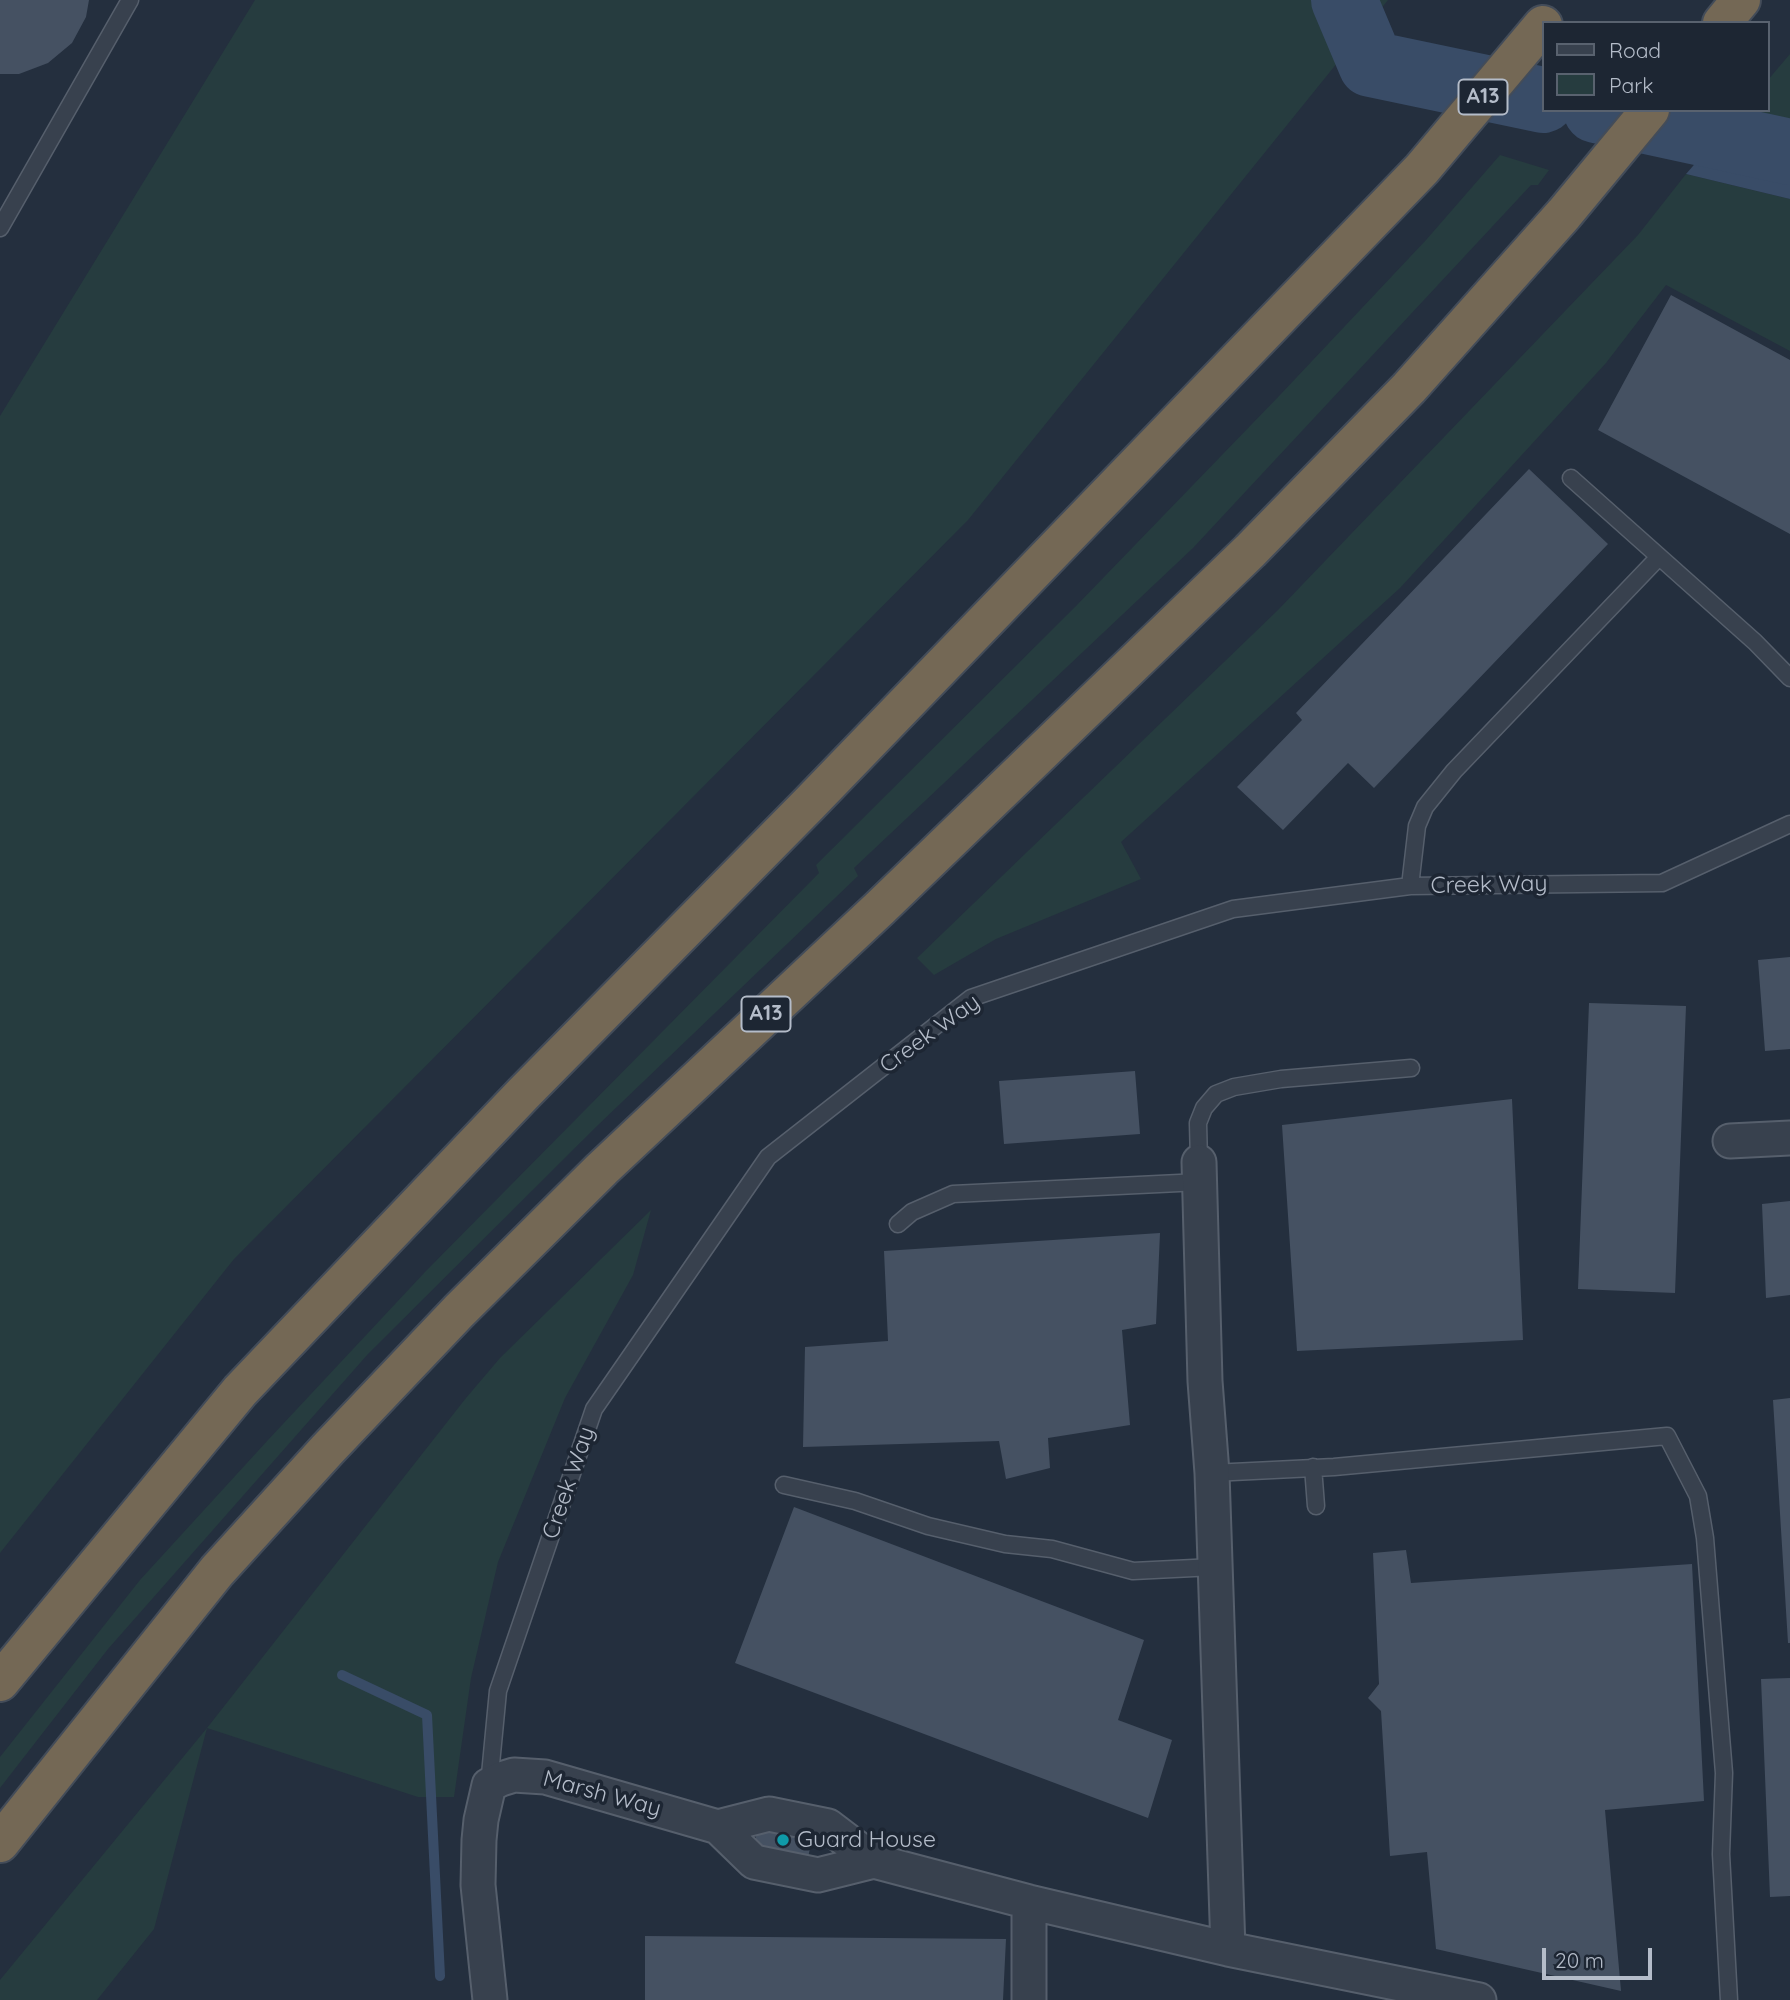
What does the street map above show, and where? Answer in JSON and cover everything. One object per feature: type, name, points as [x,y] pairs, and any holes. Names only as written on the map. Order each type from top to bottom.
[{"type":"highway","name":"A13","points":[[1546,21],[1564,0]]},
{"type":"highway","name":"A13","points":[[0,1682],[240,1391],[523,1094],[809,804],[1422,169],[1542,26]]},
{"type":"highway","name":"A13","points":[[0,1843],[217,1571],[458,1311],[602,1169],[880,908],[1250,551],[1409,388],[1563,215],[1648,112]]},
{"type":"street","points":[[1730,1141],[1790,1138]]},
{"type":"street","points":[[1200,1172],[1205,1381],[1212,1473],[1228,1949]]},
{"type":"street","name":"Marsh Way","points":[[489,1785],[514,1775],[545,1777],[718,1827]]},
{"type":"street","points":[[489,1785],[481,1820],[478,1885],[490,2000]]},
{"type":"street","points":[[718,1827],[769,1814],[828,1826],[874,1861],[1029,1902],[1228,1949],[1479,2000]]},
{"type":"street","points":[[718,1827],[754,1862],[818,1875],[874,1861]]},
{"type":"street","points":[[1029,1902],[1029,2000]]},
{"type":"lane","points":[[0,229],[130,0]]},
{"type":"lane","points":[[1571,478],[1745,633],[1790,678]]},
{"type":"lane","points":[[1410,886],[1417,826],[1425,807],[1454,771],[1658,558]]},
{"type":"lane","name":"Creek Way","points":[[489,1785],[498,1691],[594,1409],[768,1157],[971,998],[1233,909],[1410,886],[1662,883],[1790,824]]},
{"type":"lane","points":[[898,1224],[912,1212],[953,1194],[1200,1172],[1198,1122],[1204,1108],[1216,1094],[1234,1087],[1281,1079],[1412,1068]]},
{"type":"lane","points":[[1212,1473],[1313,1467],[1667,1436],[1698,1496],[1705,1538],[1724,1773],[1721,1854],[1728,2000]]},
{"type":"lane","points":[[1313,1467],[1316,1506]]},
{"type":"lane","points":[[784,1485],[855,1501],[928,1526],[1004,1544],[1052,1549],[1133,1571],[1214,1567]]},
{"type":"green space","points":[[255,0],[1388,0],[968,520],[234,1259],[0,1553],[0,416]]},
{"type":"green space","points":[[1790,54],[1790,121],[1765,114],[1740,112],[1769,112],[1769,79]]},
{"type":"green space","points":[[1500,155],[1549,170],[1538,185],[1531,185],[1193,548],[854,868],[858,876],[597,1126],[368,1354],[108,1649],[0,1788],[0,1757],[140,1580],[268,1440],[425,1272],[819,873],[816,865],[1076,606],[1280,395],[1426,240]]},
{"type":"green space","points":[[1686,174],[1790,199],[1790,351],[1666,285],[1606,363],[1400,588],[1121,842],[1141,879],[996,939],[934,975],[917,958],[1278,610],[1638,235]]},
{"type":"green space","points":[[651,1210],[633,1275],[565,1398],[498,1562],[471,1678],[454,1797],[418,1797],[207,1728],[500,1358]]},
{"type":"green space","points":[[207,1728],[154,1929],[97,2000],[0,2000],[0,1980]]},
{"type":"water","points":[[1740,112],[1765,114],[1790,121],[1790,199],[1686,174]]},
{"type":"building","points":[[0,0],[89,0],[86,17],[72,43],[48,63],[19,74],[0,74]]},
{"type":"building","points":[[1671,295],[1790,360],[1790,534],[1598,430]]},
{"type":"building","points":[[1529,469],[1608,544],[1374,788],[1348,763],[1283,830],[1237,787],[1302,720],[1296,713]]},
{"type":"building","points":[[1790,957],[1790,1049],[1765,1051],[1758,960]]},
{"type":"building","points":[[1589,1003],[1686,1006],[1675,1293],[1578,1289]]},
{"type":"building","points":[[1135,1071],[1140,1134],[1004,1144],[999,1081]]},
{"type":"building","points":[[1512,1099],[1523,1340],[1297,1351],[1282,1125]]},
{"type":"building","points":[[1790,1201],[1790,1295],[1766,1298],[1762,1204]]},
{"type":"building","points":[[1160,1233],[1156,1324],[1122,1330],[1130,1425],[1048,1438],[1050,1468],[1006,1479],[999,1441],[803,1447],[805,1347],[888,1341],[884,1251]]},
{"type":"building","points":[[1790,1398],[1790,1643],[1788,1643],[1773,1400]]},
{"type":"building","points":[[794,1507],[1144,1640],[1118,1720],[1172,1740],[1148,1818],[735,1663]]},
{"type":"building","points":[[1406,1550],[1411,1583],[1692,1564],[1704,1801],[1605,1810],[1621,1991],[1436,1949],[1427,1852],[1390,1856],[1381,1711],[1368,1698],[1379,1684],[1373,1553]]},
{"type":"building","points":[[1790,1678],[1790,1896],[1770,1897],[1761,1679]]},
{"type":"building","name":"Guard House","points":[[759,1822],[813,1833],[808,1858],[754,1847]]},
{"type":"building","points":[[645,1936],[1006,1939],[1003,2000],[645,2000]]},
{"type":"waterway","points":[[1344,0],[1371,64],[1542,100]]},
{"type":"waterway","points":[[1605,112],[1790,152]]},
{"type":"waterway","points":[[342,1675],[427,1715],[440,1976]]},
{"type":"place","name":"Guard House","points":[[783,1840]]}]
